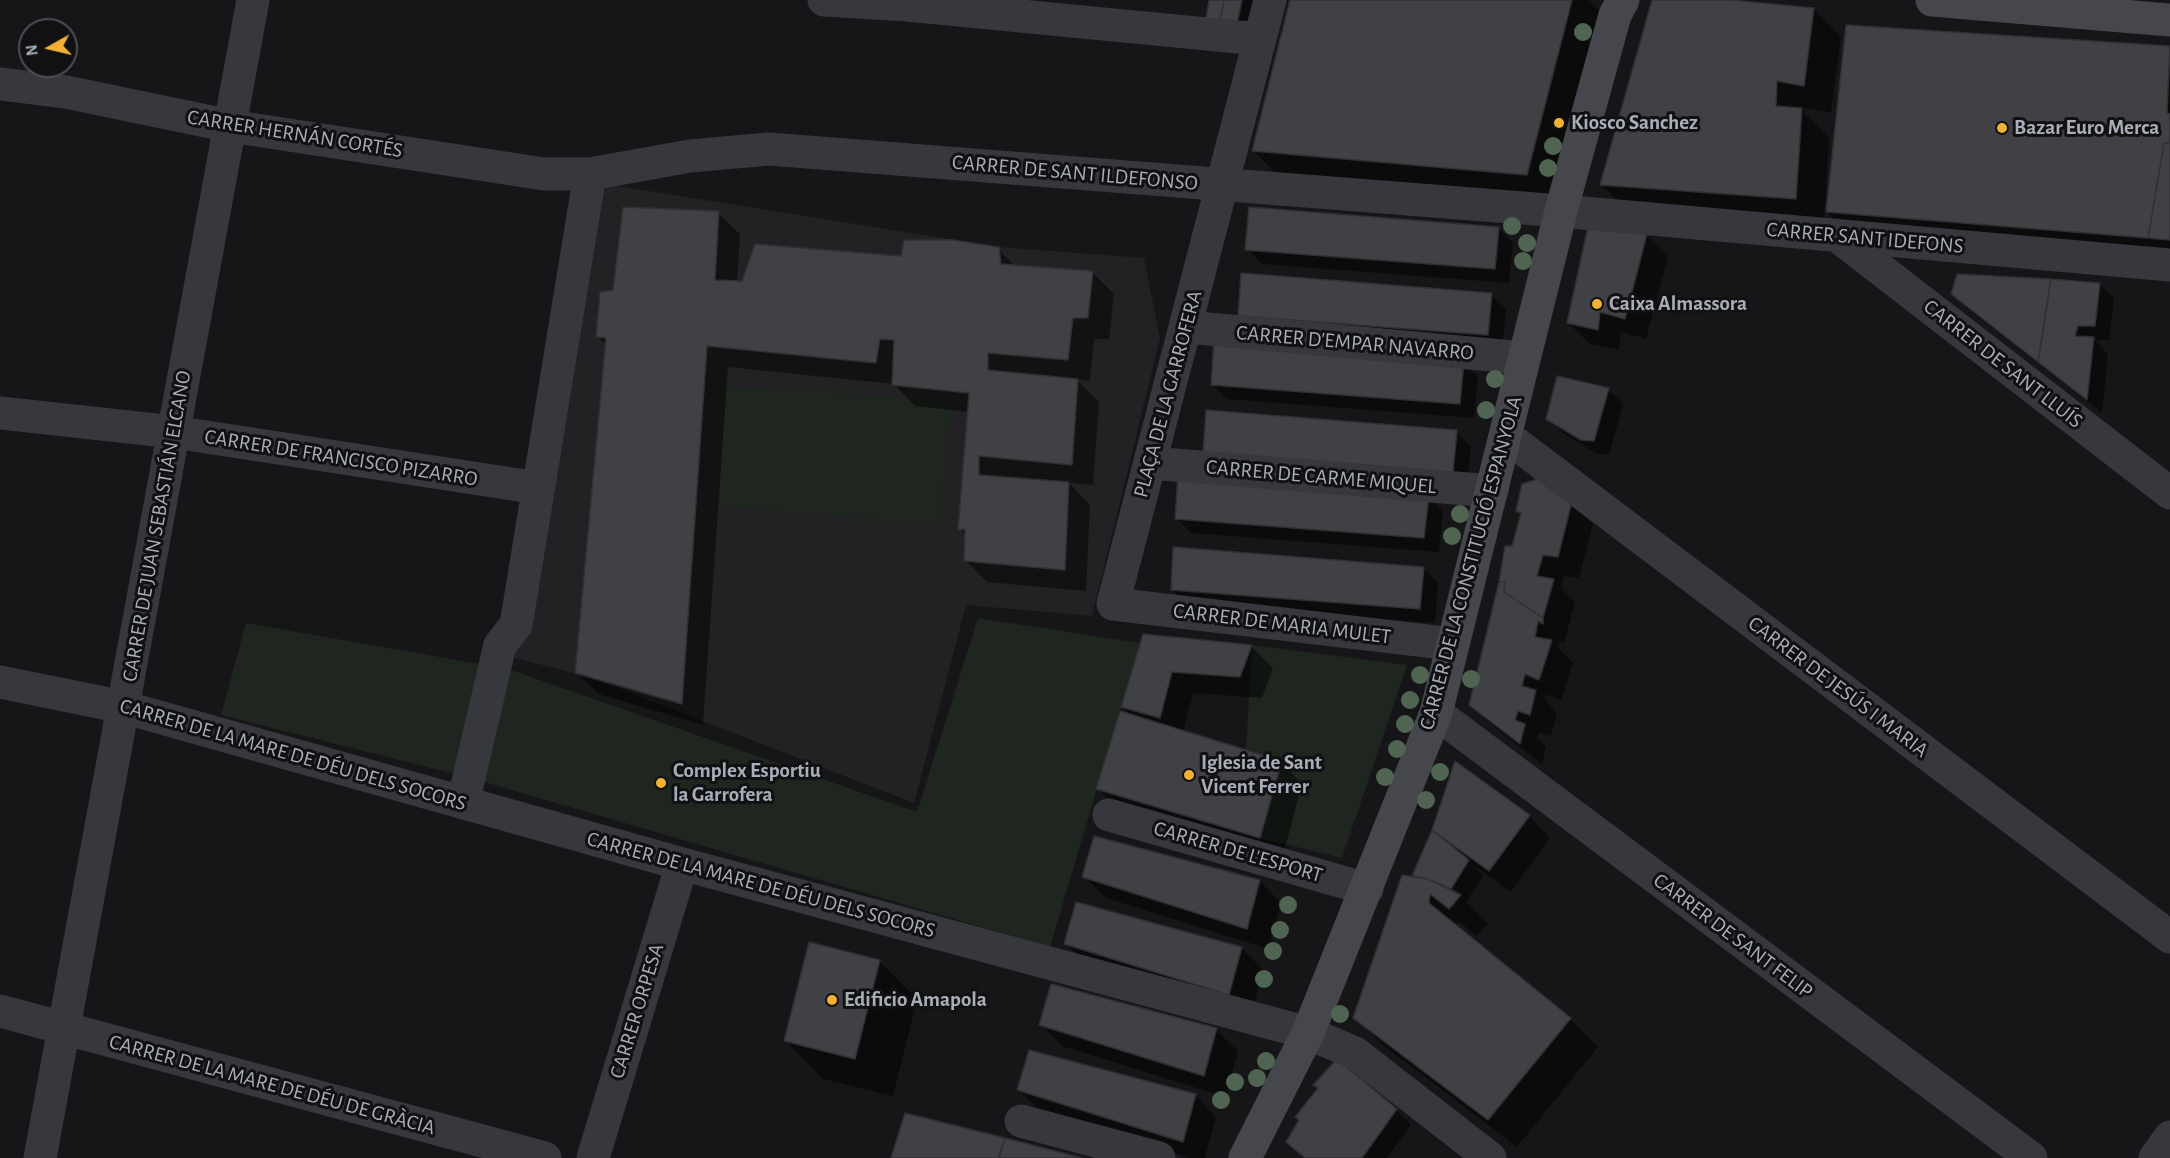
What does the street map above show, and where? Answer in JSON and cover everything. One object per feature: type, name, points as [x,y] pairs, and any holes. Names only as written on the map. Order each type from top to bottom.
[{"type":"street","name":"CARRER DE JUAN SEBASTIÁN ELCANO","points":[[40,1158],[253,0]]},
{"type":"street","points":[[824,0],[907,2],[1259,39]]},
{"type":"street","name":"PLAÇA DE LA GARROFERA","points":[[1113,604],[1270,0]]},
{"type":"street","points":[[1932,0],[2170,21]]},
{"type":"street","name":"CARRER DE LA CONSTITUCIÓ ESPANYOLA","points":[[1245,1158],[1308,1033],[1436,713],[1561,211],[1617,5]]},
{"type":"street","name":"CARRER HERNÁN CORTÉS","points":[[0,84],[66,92],[230,126],[544,174],[590,174]]},
{"type":"street","name":"CARRER DE SANT ILDEFONSO","points":[[590,174],[690,156],[768,148],[1561,211]]},
{"type":"street","points":[[463,803],[500,645],[516,625],[590,174]]},
{"type":"street","name":"CARRER SANT IDEFONS","points":[[1561,211],[2170,265]]},
{"type":"street","name":"CARRER DE SANT LLUÍS","points":[[1836,235],[2170,493]]},
{"type":"street","name":"CARRER D'EMPAR NAVARRO","points":[[1186,327],[1524,358]]},
{"type":"street","name":"CARRER DE FRANCISCO PIZARRO","points":[[0,413],[174,432],[538,488]]},
{"type":"street","name":"CARRER DE JESÚS I MARIA","points":[[1506,436],[2170,937]]},
{"type":"street","name":"CARRER DE CARME MIQUEL","points":[[1151,463],[1492,491]]},
{"type":"street","name":"CARRER DE MARIA MULET","points":[[1113,604],[1452,644]]},
{"type":"street","name":"CARRER DE LA MARE DE DÉU DELS SOCORS","points":[[0,682],[123,707],[681,864],[1308,1033],[1355,1053],[1490,1158]]},
{"type":"street","name":"CARRER DE SANT FELIP","points":[[1436,713],[2031,1158]]},
{"type":"street","name":"CARRER DE L'ESPORT","points":[[1109,815],[1367,889]]},
{"type":"street","name":"CARRER ORPESA","points":[[593,1158],[681,864]]},
{"type":"street","name":"CARRER DE LA MARE DE DÉU DE GRÀCIA","points":[[0,1011],[545,1158]]},
{"type":"street","points":[[1021,1121],[1159,1158]]},
{"type":"street","points":[[2155,1158],[2170,1137]]},
{"type":"shaded area","points":[[574,179],[999,247],[1144,258],[1160,338],[1092,616],[966,605],[914,803],[589,677],[495,653]]},
{"type":"shaded area","points":[[723,386],[953,401],[938,524],[710,505]]},
{"type":"shaded area","name":"Complex Esportiu la Garrofera","points":[[978,618],[1140,643],[1050,947],[467,777],[221,715],[246,623],[508,669],[917,812]]},
{"type":"shaded area","points":[[1252,645],[1407,665],[1342,858],[1260,838],[1281,761],[1246,750]]},
{"type":"building","points":[[1209,0],[1224,0],[1220,21],[1206,18]]},
{"type":"building","points":[[1224,0],[1242,0],[1237,24],[1220,21]]},
{"type":"building","points":[[1290,0],[1572,0],[1527,175],[1252,151]]},
{"type":"building","points":[[1652,0],[1731,0],[1814,8],[1804,86],[1777,81],[1776,106],[1802,108],[1796,199],[1600,185]]},
{"type":"building","name":"Bazar Euro Merca","points":[[1846,25],[2170,46],[2167,113],[2170,114],[2170,143],[2164,143],[2148,238],[1826,212]]},
{"type":"building","points":[[2164,143],[2170,143],[2170,240],[2148,238]]},
{"type":"building","points":[[623,207],[719,211],[715,280],[742,281],[755,244],[901,256],[904,240],[953,240],[999,247],[1001,264],[1093,271],[1088,318],[1073,318],[1068,360],[988,353],[988,370],[1078,379],[1072,465],[979,456],[979,475],[1069,482],[1065,570],[964,561],[965,529],[958,530],[969,393],[892,385],[894,340],[880,339],[876,363],[707,346],[682,704],[575,673],[606,338],[596,337],[600,292],[613,290]]},
{"type":"building","points":[[1249,207],[1499,227],[1495,269],[1245,250]]},
{"type":"building","points":[[1589,222],[1647,234],[1625,319],[1600,312],[1598,330],[1567,323]]},
{"type":"building","points":[[1241,273],[1492,293],[1488,335],[1238,316]]},
{"type":"building","points":[[1957,274],[2051,279],[2038,362],[1951,294]]},
{"type":"building","points":[[2051,279],[2100,283],[2095,326],[2078,326],[2075,336],[2094,337],[2087,400],[2038,362]]},
{"type":"building","points":[[1214,341],[1464,361],[1460,404],[1211,385]]},
{"type":"building","points":[[1557,376],[1609,388],[1594,441],[1581,440],[1546,419]]},
{"type":"building","points":[[1206,410],[1457,430],[1453,473],[1203,453]]},
{"type":"building","points":[[1178,475],[1429,495],[1424,538],[1175,519]]},
{"type":"building","points":[[1547,476],[1572,501],[1558,557],[1543,555],[1537,576],[1554,579],[1543,618],[1504,592],[1505,582],[1499,582],[1505,546],[1512,546],[1521,513],[1516,511],[1522,484]]},
{"type":"building","points":[[1173,547],[1424,567],[1420,609],[1171,590]]},
{"type":"building","points":[[1499,582],[1505,582],[1504,592],[1543,618],[1543,624],[1538,621],[1535,637],[1552,640],[1539,680],[1525,674],[1522,686],[1536,690],[1530,715],[1518,711],[1515,720],[1525,724],[1520,744],[1469,705]]},
{"type":"building","points":[[1143,634],[1252,645],[1240,677],[1172,672],[1160,718],[1121,707]]},
{"type":"building","name":"Iglesia de Sant Vicent Ferrer","points":[[1120,711],[1282,761],[1260,838],[1096,789]]},
{"type":"building","points":[[1455,761],[1530,815],[1489,871],[1432,830]]},
{"type":"building","points":[[1432,830],[1469,860],[1451,889],[1428,879],[1412,876]]},
{"type":"building","points":[[1094,836],[1260,880],[1247,929],[1082,877]]},
{"type":"building","points":[[1402,875],[1428,879],[1461,895],[1449,909],[1430,894],[1429,903],[1571,1018],[1488,1120],[1353,1018]]},
{"type":"building","points":[[1076,902],[1242,947],[1229,995],[1064,944]]},
{"type":"building","name":"Edificio Amapola","points":[[809,942],[880,960],[855,1059],[784,1041]]},
{"type":"building","points":[[1051,984],[1217,1028],[1204,1076],[1039,1025]]},
{"type":"building","points":[[1029,1050],[1196,1094],[1183,1142],[1017,1090]]},
{"type":"building","points":[[1337,1059],[1397,1109],[1362,1158],[1305,1158],[1286,1142],[1299,1120],[1295,1117],[1318,1088],[1313,1085]]},
{"type":"building","points":[[905,1113],[1005,1138],[998,1158],[891,1158]]},
{"type":"building","points":[[1005,1138],[1082,1158],[999,1158]]},
{"type":"place","name":"Kiosco Sanchez","points":[[1559,123]]},
{"type":"place","name":"Bazar Euro Merca","points":[[2002,128]]},
{"type":"place","name":"Caixa Almassora","points":[[1597,304]]},
{"type":"place","name":"Iglesia de Sant Vicent Ferrer","points":[[1189,775]]},
{"type":"place","name":"Complex Esportiu la Garrofera","points":[[661,783]]},
{"type":"place","name":"Edificio Amapola","points":[[832,1000]]}]
